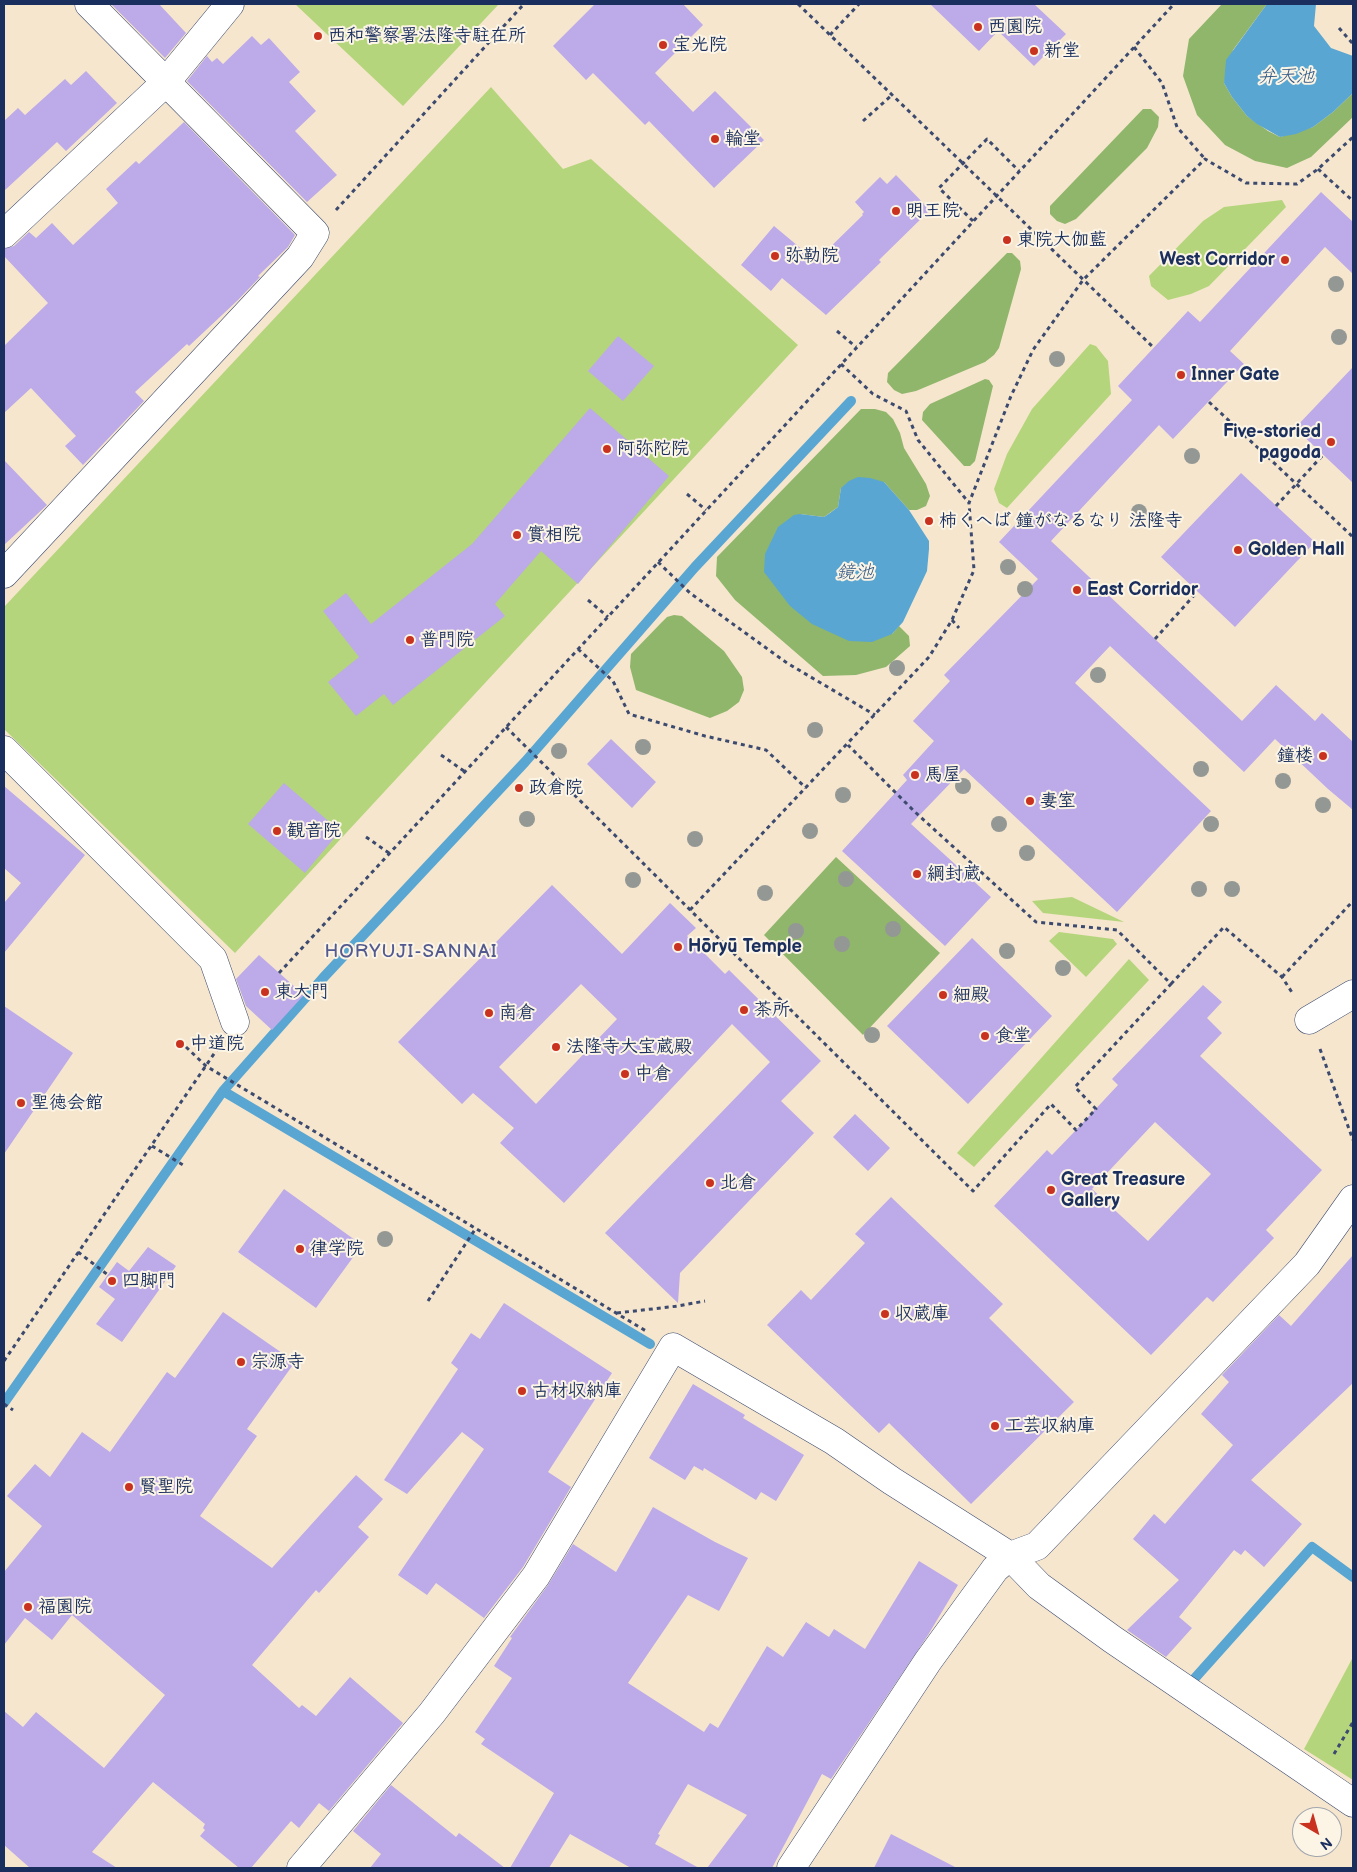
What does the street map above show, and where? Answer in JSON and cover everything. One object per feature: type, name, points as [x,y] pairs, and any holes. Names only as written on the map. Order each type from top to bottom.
[{"type":"street","points":[[4,574],[300,257],[315,233],[89,4]]},
{"type":"street","points":[[4,234],[166,82],[230,4]]},
{"type":"street","points":[[4,750],[213,959],[235,1022]]},
{"type":"street","points":[[1309,1020],[1353,994]]},
{"type":"street","points":[[791,1868],[928,1661],[995,1569],[1010,1556],[1037,1546],[1307,1264],[1353,1199]]},
{"type":"street","points":[[301,1868],[432,1714],[536,1576],[673,1347],[834,1442],[892,1482],[1010,1556],[1039,1586],[1112,1639],[1353,1803]]},
{"type":"path","points":[[315,233],[524,4]]},
{"type":"path","points":[[798,4],[1154,348]]},
{"type":"path","points":[[830,35],[859,4]]},
{"type":"path","points":[[279,973],[1174,4]]},
{"type":"path","points":[[1339,28],[1353,44]]},
{"type":"path","points":[[1134,47],[1162,83],[1177,127],[1205,159],[1246,183],[1297,184],[1318,169],[1353,137]]},
{"type":"path","points":[[863,121],[892,95]]},
{"type":"path","points":[[973,221],[939,188],[987,139],[1019,171]]},
{"type":"path","points":[[690,910],[848,745],[929,657],[952,620],[974,570],[969,503],[1011,396],[1032,350],[1083,280],[1205,159]]},
{"type":"path","points":[[1318,169],[1353,201]]},
{"type":"path","points":[[837,331],[856,347]]},
{"type":"path","points":[[841,364],[873,394],[906,411],[918,440],[969,503]]},
{"type":"path","points":[[1209,402],[1353,537]]},
{"type":"path","points":[[1276,506],[1323,455]]},
{"type":"path","points":[[687,494],[706,510]]},
{"type":"path","points":[[658,562],[690,593],[787,663],[875,715]]},
{"type":"path","points":[[1155,639],[1197,592]]},
{"type":"path","points":[[588,600],[608,617]]},
{"type":"path","points":[[952,620],[960,628]]},
{"type":"path","points":[[578,649],[614,681],[629,714],[705,736],[766,750],[806,788]]},
{"type":"path","points":[[506,727],[973,1191],[1051,1104],[1076,1130],[1096,1109],[1075,1087],[1224,927],[1282,977],[1309,1020],[1353,1140]]},
{"type":"path","points":[[848,745],[915,812],[1036,922],[1117,930],[1171,984]]},
{"type":"path","points":[[441,755],[464,771]]},
{"type":"path","points":[[366,837],[388,854]]},
{"type":"path","points":[[1282,977],[1353,901]]},
{"type":"path","points":[[186,1047],[206,1066],[673,1347]]},
{"type":"path","points":[[4,1361],[6,1354],[206,1066]]},
{"type":"path","points":[[152,1146],[183,1165]]},
{"type":"path","points":[[428,1301],[476,1228]]},
{"type":"path","points":[[78,1252],[108,1275]]},
{"type":"path","points":[[617,1313],[705,1301]]},
{"type":"path","points":[[6,1405],[13,1410]]},
{"type":"green space","points":[[295,4],[499,4],[403,106]]},
{"type":"green space","points":[[1222,4],[1267,4],[1233,50],[1224,83],[1247,116],[1268,131],[1280,137],[1313,127],[1333,112],[1353,93],[1353,117],[1311,157],[1287,168],[1255,161],[1225,145],[1197,115],[1183,76],[1189,39]]},
{"type":"green space","points":[[491,87],[563,169],[591,159],[798,345],[235,953],[4,729],[4,607]]},
{"type":"green space","points":[[1143,109],[1151,109],[1159,117],[1158,127],[1147,148],[1076,219],[1065,224],[1057,221],[1050,214],[1050,206]]},
{"type":"green space","points":[[1282,200],[1286,207],[1209,286],[1191,294],[1168,300],[1151,286],[1149,276],[1203,221],[1224,207]]},
{"type":"green space","points":[[1007,253],[1012,253],[1020,261],[1021,269],[999,348],[994,355],[985,362],[916,391],[902,394],[894,390],[887,382],[888,373]]},
{"type":"green space","points":[[1090,344],[1096,346],[1108,361],[1111,394],[1007,508],[999,503],[994,489],[1007,454],[1032,409]]},
{"type":"green space","points":[[985,379],[989,380],[993,386],[975,461],[970,466],[964,466],[922,420],[923,412],[930,404]]},
{"type":"green space","points":[[861,409],[875,409],[886,412],[893,419],[900,433],[904,448],[926,484],[930,496],[926,506],[917,510],[909,510],[884,482],[841,488],[838,507],[824,517],[800,514],[892,634],[899,626],[909,636],[910,646],[886,667],[856,675],[823,676],[735,600],[716,576],[717,557]]},
{"type":"green space","points":[[674,615],[682,616],[724,651],[742,677],[744,690],[739,702],[727,711],[710,718],[636,690],[630,667],[631,654],[667,617]]},
{"type":"green space","points":[[836,857],[940,953],[863,1035],[764,935]]},
{"type":"green space","points":[[1072,897],[1124,922],[1043,913],[1032,901]]},
{"type":"green space","points":[[1059,932],[1113,939],[1117,944],[1086,977],[1049,941]]},
{"type":"green space","points":[[1129,959],[1149,980],[974,1167],[957,1153]]},
{"type":"green space","points":[[1353,1657],[1353,1780],[1304,1749]]},
{"type":"water","name":"弁天池","points":[[1267,4],[1316,4],[1314,26],[1331,48],[1353,56],[1353,93],[1333,112],[1313,127],[1296,134],[1280,137],[1247,116],[1224,83],[1226,60]]},
{"type":"water","name":"鏡池","points":[[858,477],[884,482],[909,510],[929,541],[927,571],[903,622],[892,634],[872,642],[849,641],[812,624],[790,606],[764,572],[765,554],[778,527],[794,515],[824,517],[838,507],[841,488],[849,481]]},
{"type":"building","points":[[111,4],[159,4],[186,33],[165,58]]},
{"type":"building","points":[[595,4],[683,4],[703,25],[655,73],[693,112],[715,91],[764,140],[714,188],[649,121],[645,125],[593,73],[586,80],[553,46]]},
{"type":"building","points":[[930,4],[1034,4],[1066,34],[1034,66],[998,31],[979,51]]},
{"type":"building","points":[[252,36],[261,45],[269,38],[300,72],[289,82],[316,111],[295,131],[337,175],[307,202],[187,81],[207,56],[212,62],[217,58],[223,64]]},
{"type":"building","points":[[86,71],[117,103],[66,151],[57,142],[4,191],[4,121],[18,108],[25,115],[65,79],[71,85]]},
{"type":"building","points":[[184,122],[295,235],[288,247],[258,276],[260,277],[238,300],[189,346],[187,344],[135,392],[144,401],[83,465],[65,446],[76,436],[31,388],[4,413],[4,346],[48,303],[4,256],[4,249],[14,246],[29,232],[36,238],[52,223],[73,245],[118,203],[106,189],[136,161],[139,164]]},
{"type":"building","points":[[896,175],[930,210],[879,260],[881,262],[826,315],[782,278],[771,291],[741,265],[774,226],[816,261],[863,215],[864,212],[855,202],[880,177],[887,184]]},
{"type":"building","points":[[1321,192],[1353,222],[1353,274],[1325,247],[1230,351],[1244,364],[1173,439],[1159,425],[1051,541],[1242,721],[1276,685],[1315,721],[1322,713],[1353,742],[1353,810],[1275,739],[1244,772],[1110,646],[1075,683],[1211,811],[1117,912],[964,769],[911,824],[991,897],[945,946],[842,851],[907,780],[903,775],[934,741],[913,721],[950,681],[944,675],[1038,579],[999,542],[1132,400],[1118,386],[1188,311],[1200,322]]},
{"type":"building","points":[[618,336],[654,366],[623,401],[588,371]]},
{"type":"building","name":"Five-storied pagoda","points":[[1353,367],[1353,483],[1295,428]]},
{"type":"building","points":[[590,408],[669,476],[578,584],[541,551],[495,604],[505,616],[393,705],[384,694],[356,716],[328,682],[359,657],[323,611],[346,593],[371,624],[472,544]]},
{"type":"building","points":[[4,460],[47,505],[4,545]]},
{"type":"building","name":"Golden Hall","points":[[1241,473],[1315,542],[1235,627],[1161,557]]},
{"type":"building","points":[[611,739],[656,782],[632,808],[587,764]]},
{"type":"building","name":"観音院","points":[[284,783],[340,831],[305,873],[248,824]]},
{"type":"building","points":[[4,786],[85,855],[4,953],[4,903],[21,883],[4,868]]},
{"type":"building","points":[[552,885],[622,954],[670,903],[696,928],[687,936],[725,974],[729,970],[821,1061],[781,1101],[814,1133],[680,1273],[678,1303],[605,1233],[770,1062],[732,1024],[564,1203],[500,1143],[514,1128],[473,1093],[462,1104],[398,1042]],"holes":[[[581,984],[617,1019],[536,1104],[499,1067]]]},
{"type":"building","name":"食堂","points":[[972,938],[1052,1016],[968,1104],[887,1026]]},
{"type":"building","name":"東大門","points":[[259,955],[304,995],[272,1030],[246,1006],[236,979]]},
{"type":"building","name":"Great Treasure Gallery","points":[[1203,985],[1222,1002],[1207,1018],[1222,1033],[1200,1056],[1322,1170],[1266,1230],[1274,1238],[1213,1302],[1207,1297],[1151,1355],[994,1206],[1047,1150],[1052,1155],[1118,1085],[1112,1079]],"holes":[[[1155,1122],[1211,1174],[1148,1241],[1092,1189]]]},
{"type":"building","name":"聖徳会館","points":[[4,1006],[73,1053],[4,1154]]},
{"type":"building","points":[[855,1114],[890,1148],[868,1171],[833,1137]]},
{"type":"building","name":"律学院","points":[[284,1189],[362,1245],[316,1308],[238,1252]]},
{"type":"building","name":"収蔵庫","points":[[891,1197],[1003,1304],[989,1318],[1074,1402],[971,1504],[889,1423],[879,1433],[767,1325],[801,1290],[811,1300],[865,1243],[855,1234]]},
{"type":"building","points":[[148,1247],[176,1266],[122,1342],[96,1324],[115,1299],[99,1287],[117,1262],[129,1271]]},
{"type":"building","points":[[1353,1255],[1353,1383],[1251,1480],[1302,1524],[1264,1567],[1245,1550],[1241,1555],[1234,1550],[1179,1617],[1192,1628],[1166,1657],[1127,1630],[1179,1580],[1133,1539],[1154,1514],[1165,1524],[1233,1445],[1201,1414],[1229,1382],[1222,1375],[1279,1315],[1291,1326]]},
{"type":"building","points":[[504,1303],[612,1373],[548,1472],[571,1487],[523,1567],[484,1618],[436,1583],[427,1595],[398,1575],[484,1449],[462,1432],[407,1494],[384,1480],[458,1369],[451,1363],[471,1333],[480,1339]]},
{"type":"building","points":[[223,1312],[295,1362],[247,1429],[257,1436],[200,1516],[272,1568],[356,1475],[383,1499],[358,1527],[369,1537],[319,1593],[316,1590],[252,1665],[299,1708],[302,1705],[316,1716],[350,1677],[403,1723],[329,1811],[319,1803],[299,1828],[291,1821],[251,1868],[239,1868],[200,1836],[205,1830],[203,1828],[205,1824],[153,1782],[92,1852],[117,1868],[30,1868],[4,1845],[4,1711],[23,1727],[36,1712],[104,1768],[165,1695],[72,1615],[52,1640],[25,1618],[4,1645],[4,1572],[42,1526],[7,1496],[35,1464],[50,1477],[82,1432],[110,1452],[167,1372],[175,1378]]},
{"type":"building","points":[[693,1384],[745,1415],[743,1418],[804,1455],[776,1501],[761,1492],[756,1500],[704,1468],[703,1471],[694,1466],[685,1480],[649,1458]]},
{"type":"building","points":[[653,1507],[715,1542],[748,1558],[719,1611],[688,1595],[628,1683],[704,1732],[710,1723],[718,1728],[767,1646],[783,1657],[806,1622],[829,1637],[834,1629],[865,1649],[919,1561],[958,1585],[928,1635],[831,1779],[822,1774],[772,1868],[707,1868],[747,1815],[688,1784],[658,1834],[660,1835],[655,1844],[699,1868],[631,1868],[570,1834],[549,1868],[510,1868],[554,1793],[481,1744],[485,1739],[475,1732],[512,1678],[494,1666],[512,1638],[510,1637],[548,1585],[573,1544],[616,1572]]},
{"type":"building","points":[[391,1785],[456,1837],[459,1833],[505,1868],[370,1868],[381,1854],[353,1831]]},
{"type":"building","points":[[891,1834],[957,1868],[874,1868]]},
{"type":"waterway","points":[[223,1091],[323,978],[525,762],[695,567],[851,401]]},
{"type":"waterway","points":[[4,1403],[223,1091],[650,1344]]},
{"type":"waterway","points":[[1195,1678],[1312,1547],[1353,1577]]},
{"type":"place","name":"西園院","points":[[978,27]]},
{"type":"place","name":"西和警察署法隆寺駐在所","points":[[318,36]]},
{"type":"place","name":"宝光院","points":[[663,45]]},
{"type":"place","name":"新堂","points":[[1034,51]]},
{"type":"place","name":"輪堂","points":[[715,139]]},
{"type":"place","name":"明王院","points":[[896,211]]},
{"type":"place","name":"東院大伽藍","points":[[1007,240]]},
{"type":"place","name":"弥勒院","points":[[775,256]]},
{"type":"place","name":"West Corridor","points":[[1285,260]]},
{"type":"place","name":"Inner Gate","points":[[1181,375]]},
{"type":"place","name":"Five-storied pagoda","points":[[1331,442]]},
{"type":"place","name":"阿弥陀院","points":[[607,449]]},
{"type":"place","name":"柿くへば 鐘がなるなり 法隆寺","points":[[929,521]]},
{"type":"place","name":"實相院","points":[[517,535]]},
{"type":"place","name":"Golden Hall","points":[[1238,550]]},
{"type":"place","name":"East Corridor","points":[[1077,590]]},
{"type":"place","name":"普門院","points":[[410,640]]},
{"type":"place","name":"鐘楼","points":[[1323,756]]},
{"type":"place","name":"馬屋","points":[[915,775]]},
{"type":"place","name":"政倉院","points":[[519,788]]},
{"type":"place","name":"妻室","points":[[1030,801]]},
{"type":"place","name":"観音院","points":[[277,831]]},
{"type":"place","name":"綱封蔵","points":[[917,874]]},
{"type":"place","name":"Hōryū Temple","points":[[678,947]]},
{"type":"place","name":"東大門","points":[[265,992]]},
{"type":"place","name":"細殿","points":[[943,995]]},
{"type":"place","name":"茶所","points":[[744,1010]]},
{"type":"place","name":"南倉","points":[[489,1013]]},
{"type":"place","name":"食堂","points":[[985,1036]]},
{"type":"place","name":"中道院","points":[[180,1044]]},
{"type":"place","name":"法隆寺大宝蔵殿","points":[[556,1047]]},
{"type":"place","name":"中倉","points":[[625,1074]]},
{"type":"place","name":"聖徳会館","points":[[21,1103]]},
{"type":"place","name":"北倉","points":[[710,1183]]},
{"type":"place","name":"Great Treasure Gallery","points":[[1051,1190]]},
{"type":"place","name":"律学院","points":[[300,1249]]},
{"type":"place","name":"四脚門","points":[[112,1281]]},
{"type":"place","name":"収蔵庫","points":[[885,1314]]},
{"type":"place","name":"宗源寺","points":[[241,1362]]},
{"type":"place","name":"古材収納庫","points":[[522,1391]]},
{"type":"place","name":"工芸収納庫","points":[[995,1426]]},
{"type":"place","name":"賢聖院","points":[[129,1487]]},
{"type":"place","name":"福園院","points":[[28,1607]]},
{"type":"district","name":"HORYUJI-SANNAI","points":[[411,952]]}]
